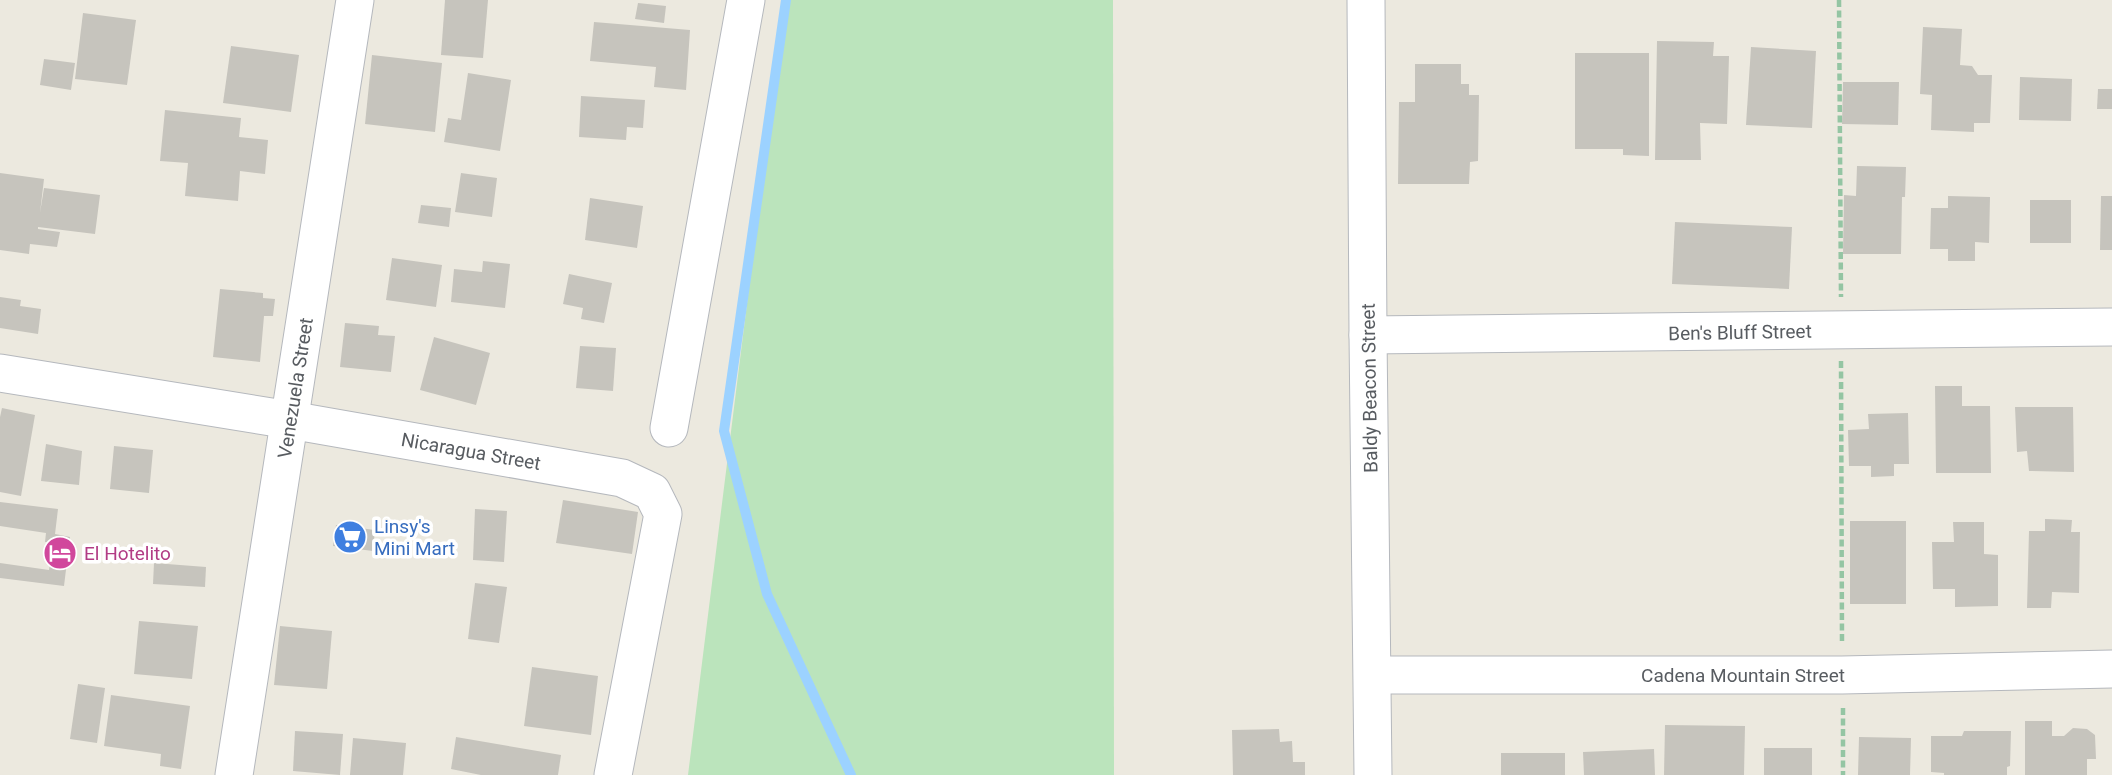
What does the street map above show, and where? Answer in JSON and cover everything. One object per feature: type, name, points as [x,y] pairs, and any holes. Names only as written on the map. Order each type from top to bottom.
[{"type":"street","name":"Venezuela Street","points":[[234,775],[355,0]]},
{"type":"street","points":[[669,428],[746,0]]},
{"type":"street","name":"Baldy Beacon Street","points":[[1366,0],[1373,775]]},
{"type":"street","name":"Ben's Bluff Street","points":[[1367,335],[2112,327]]},
{"type":"street","name":"Nicaragua Street","points":[[0,373],[622,478],[652,492],[663,514],[613,775]]},
{"type":"street","name":"Cadena Mountain Street","points":[[1373,675],[1842,675],[2112,670]]},
{"type":"path","points":[[1839,0],[1843,775]]},
{"type":"green space","points":[[785,0],[1113,0],[1114,775],[688,775]]},
{"type":"building","points":[[445,0],[488,0],[483,58],[441,55]]},
{"type":"building","points":[[638,3],[666,6],[664,23],[635,19]]},
{"type":"building","points":[[83,13],[136,20],[127,85],[75,79]]},
{"type":"building","points":[[594,22],[690,30],[686,90],[654,87],[656,67],[590,61]]},
{"type":"building","points":[[1923,27],[1962,29],[1960,65],[1972,66],[1978,75],[1992,75],[1990,123],[1974,123],[1974,132],[1931,130],[1932,95],[1920,94]]},
{"type":"building","points":[[1657,41],[1714,42],[1713,56],[1729,56],[1727,124],[1700,123],[1701,160],[1655,160]]},
{"type":"building","points":[[231,46],[299,55],[291,112],[223,103]]},
{"type":"building","points":[[1751,47],[1816,51],[1812,128],[1746,125]]},
{"type":"building","points":[[1575,53],[1649,53],[1649,156],[1623,155],[1623,149],[1575,149]]},
{"type":"building","points":[[372,55],[442,63],[435,132],[365,124]]},
{"type":"building","points":[[44,59],[75,63],[71,90],[40,85]]},
{"type":"building","points":[[1415,64],[1461,64],[1461,84],[1469,84],[1469,95],[1479,95],[1478,161],[1470,162],[1469,184],[1398,184],[1399,102],[1415,102]]},
{"type":"building","points":[[468,73],[511,80],[500,151],[444,142],[448,118],[461,120]]},
{"type":"building","points":[[2020,77],[2072,79],[2071,121],[2019,120]]},
{"type":"building","points":[[1843,82],[1899,82],[1898,125],[1842,124]]},
{"type":"building","points":[[2098,89],[2112,89],[2112,109],[2097,109]]},
{"type":"building","points":[[581,96],[645,100],[643,128],[627,127],[626,140],[579,137]]},
{"type":"building","points":[[165,110],[241,118],[239,137],[268,140],[265,174],[240,171],[238,201],[185,196],[188,163],[160,161]]},
{"type":"building","points":[[1857,166],[1906,167],[1905,197],[1902,197],[1901,254],[1843,254],[1844,195],[1856,196]]},
{"type":"building","points":[[0,173],[44,179],[40,213],[44,188],[100,195],[95,234],[38,227],[60,232],[57,247],[30,244],[29,254],[0,250]]},
{"type":"building","points":[[461,173],[497,178],[492,217],[455,212]]},
{"type":"building","points":[[1948,196],[1990,197],[1989,243],[1975,242],[1975,261],[1948,261],[1948,249],[1930,249],[1931,208],[1948,208]]},
{"type":"building","points":[[2101,196],[2112,196],[2112,250],[2100,250]]},
{"type":"building","points":[[590,198],[643,206],[637,248],[585,240]]},
{"type":"building","points":[[2030,200],[2071,200],[2071,243],[2030,243]]},
{"type":"building","points":[[421,205],[451,208],[449,227],[418,223]]},
{"type":"building","points":[[1675,222],[1792,227],[1789,289],[1672,284]]},
{"type":"building","points":[[392,258],[442,265],[436,307],[386,300]]},
{"type":"building","points":[[483,261],[510,264],[505,308],[451,302],[454,269],[482,272]]},
{"type":"building","points":[[569,274],[612,283],[604,323],[581,319],[583,308],[563,304]]},
{"type":"building","points":[[220,289],[263,293],[263,298],[275,299],[273,316],[264,316],[260,362],[213,357]]},
{"type":"building","points":[[0,297],[21,300],[20,306],[41,309],[38,334],[0,328]]},
{"type":"building","points":[[345,323],[379,326],[378,335],[395,336],[391,372],[340,367]]},
{"type":"building","points":[[434,337],[490,353],[476,405],[420,390]]},
{"type":"building","points":[[580,346],[616,348],[613,391],[576,388]]},
{"type":"building","points":[[1935,386],[1962,386],[1962,406],[1990,406],[1991,473],[1936,473]]},
{"type":"building","points":[[2015,407],[2073,407],[2074,472],[2029,471],[2027,451],[2017,452]]},
{"type":"building","points":[[2,408],[35,415],[21,496],[0,492]]},
{"type":"building","points":[[1908,413],[1909,464],[1894,464],[1894,476],[1871,477],[1871,466],[1849,466],[1848,430],[1869,429],[1868,414]]},
{"type":"building","points":[[46,444],[82,451],[79,485],[41,481]]},
{"type":"building","points":[[114,446],[153,450],[149,493],[110,489]]},
{"type":"building","points":[[563,500],[638,512],[632,554],[556,543]]},
{"type":"building","name":"El Hotelito","points":[[0,502],[58,509],[55,534],[70,537],[64,586],[0,578],[0,563],[49,570],[53,543],[45,542],[46,533],[0,526]]},
{"type":"building","points":[[475,509],[507,511],[504,562],[473,560]]},
{"type":"building","points":[[2045,519],[2072,520],[2071,532],[2080,532],[2079,593],[2052,592],[2051,608],[2027,608],[2029,531],[2045,531]]},
{"type":"building","points":[[1850,521],[1906,521],[1906,604],[1850,604]]},
{"type":"building","points":[[1953,522],[1984,522],[1984,554],[1998,555],[1998,606],[1955,607],[1955,589],[1933,589],[1932,542],[1954,542]]},
{"type":"building","points":[[336,525],[375,530],[373,551],[333,546]]},
{"type":"building","points":[[154,563],[206,567],[205,587],[153,584]]},
{"type":"building","points":[[475,583],[507,587],[499,643],[468,639]]},
{"type":"building","points":[[139,621],[198,626],[192,679],[134,674]]},
{"type":"building","points":[[280,626],[332,631],[327,689],[274,685]]},
{"type":"building","points":[[532,667],[598,676],[591,735],[524,726]]},
{"type":"building","points":[[78,684],[105,688],[97,743],[70,739]]},
{"type":"building","points":[[111,695],[190,706],[181,769],[160,766],[161,754],[104,746]]},
{"type":"building","points":[[2025,721],[2052,721],[2052,736],[2064,736],[2073,728],[2087,729],[2095,735],[2096,759],[2087,759],[2087,775],[2025,775]]},
{"type":"building","points":[[1665,725],[1745,726],[1744,775],[1664,775]]},
{"type":"building","points":[[1279,729],[1280,742],[1292,741],[1293,762],[1305,762],[1305,775],[1233,775],[1232,730]]},
{"type":"building","points":[[295,731],[343,734],[340,775],[293,771]]},
{"type":"building","points":[[1964,731],[2011,731],[2010,766],[2007,767],[2007,775],[1944,775],[1931,772],[1931,736],[1962,736]]},
{"type":"building","points":[[456,737],[561,755],[558,775],[481,775],[451,769]]},
{"type":"building","points":[[1859,737],[1911,738],[1910,775],[1858,775]]},
{"type":"building","points":[[353,738],[406,743],[403,775],[350,775]]},
{"type":"building","points":[[1764,748],[1812,748],[1812,775],[1764,775]]},
{"type":"building","points":[[1654,749],[1655,775],[1584,775],[1583,752]]},
{"type":"building","points":[[1501,753],[1565,753],[1565,775],[1501,775]]},
{"type":"waterway","points":[[786,0],[724,431],[767,594],[851,775]]},
{"type":"place","name":"Linsy's Mini Mart","points":[[350,537]]},
{"type":"place","name":"El Hotelito","points":[[60,553]]}]
